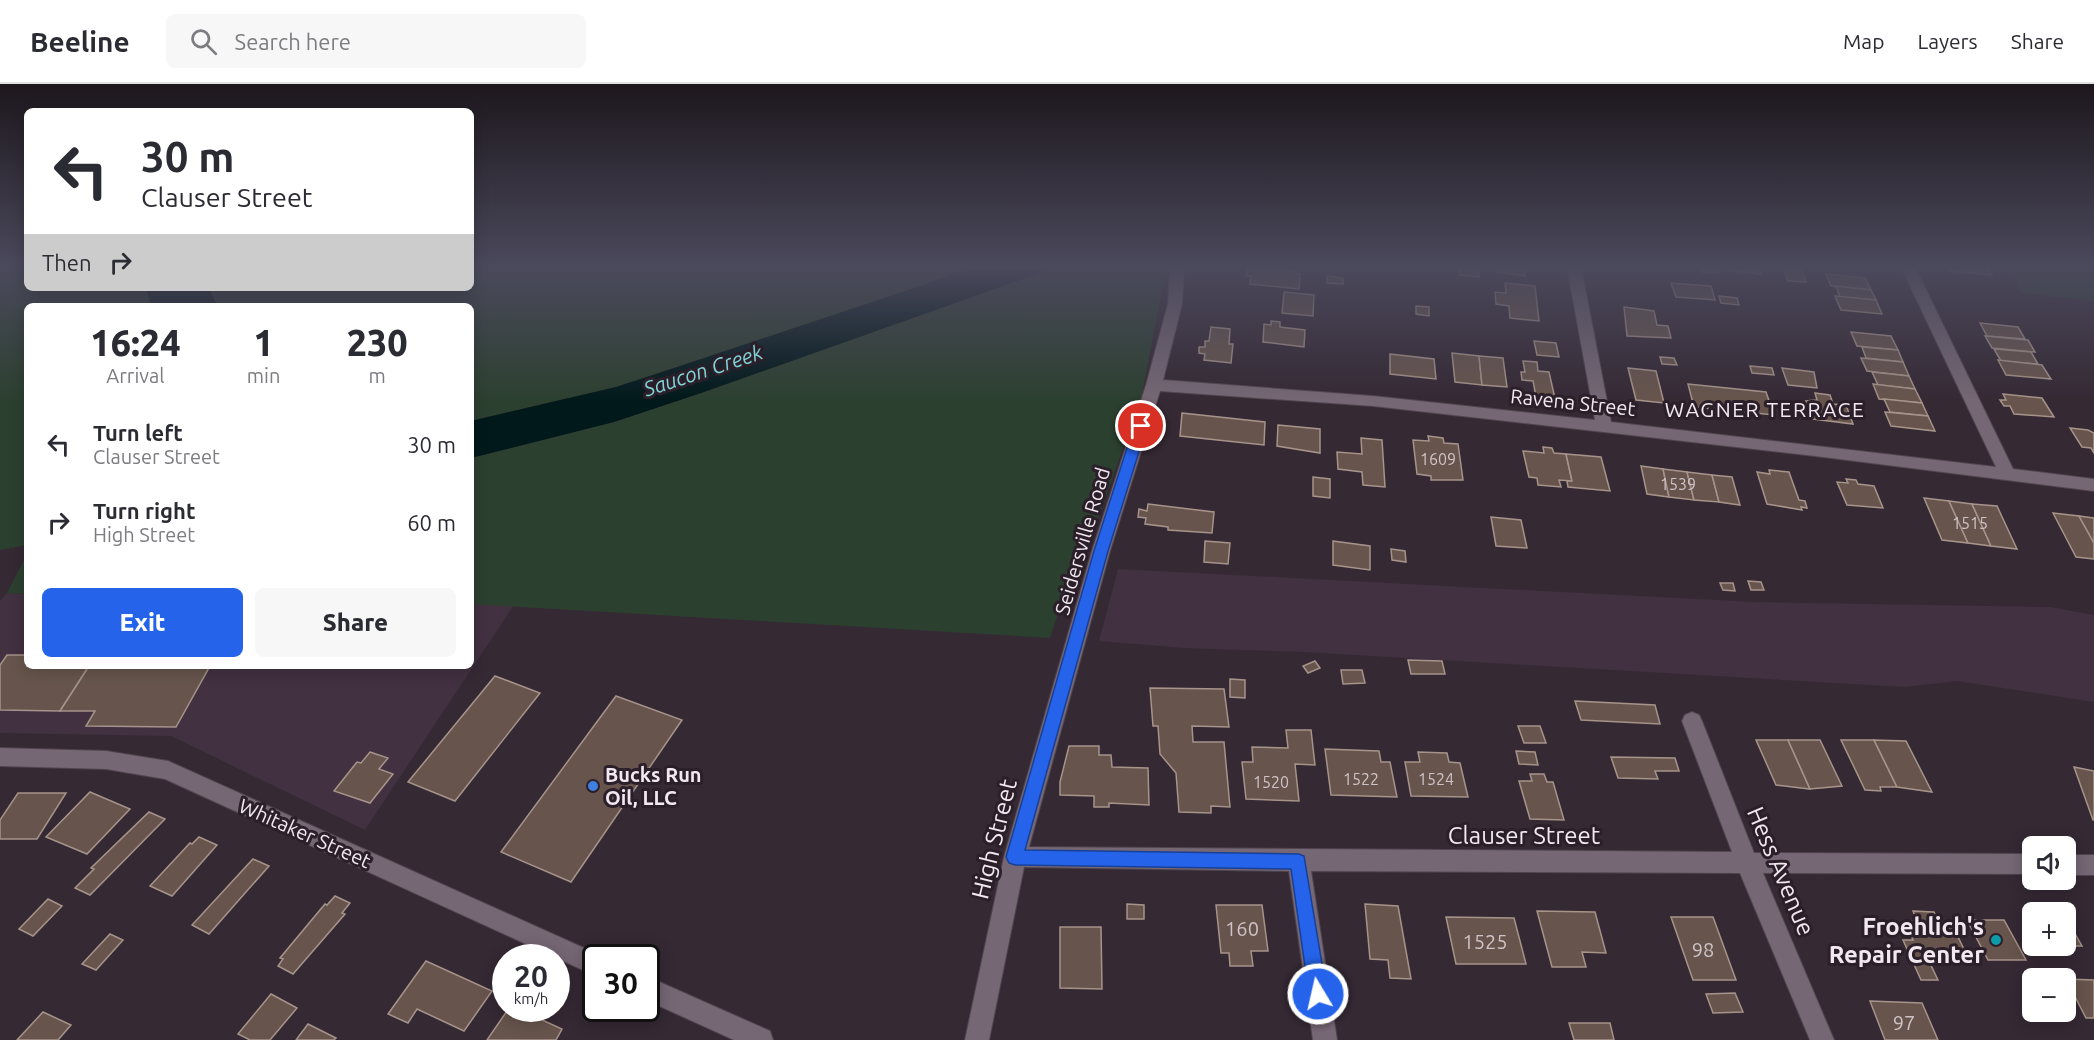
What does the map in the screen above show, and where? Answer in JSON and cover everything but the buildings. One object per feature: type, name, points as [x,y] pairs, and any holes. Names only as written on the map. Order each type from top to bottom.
[{"type":"street","name":"Seidersville Road","points":[[1073,654],[1154,385],[1172,312]]},
{"type":"street","points":[[1582,312],[1604,426]]},
{"type":"street","points":[[1929,312],[2008,475]]},
{"type":"street","name":"Ravena Street","points":[[1154,385],[1373,401],[2094,484]]},
{"type":"street","name":"High Street","points":[[977,1040],[1015,857],[1073,654]]},
{"type":"street","name":"Hess Avenue","points":[[1692,722],[1729,820],[1749,862],[1821,1040]]},
{"type":"street","name":"Whitaker Street","points":[[0,757],[88,758],[135,762],[168,770],[582,959]]},
{"type":"street","name":"Clauser Street","points":[[1015,857],[1299,861],[2022,864]]},
{"type":"street","points":[[1299,861],[1325,1040]]},
{"type":"street","points":[[2076,864],[2094,865]]},
{"type":"street","points":[[660,994],[761,1040]]},
{"type":"shaded area","points":[[0,312],[24,312],[24,546],[0,550]]},
{"type":"shaded area","points":[[474,312],[843,312],[616,387],[474,420]]},
{"type":"shaded area","points":[[931,312],[1158,312],[1142,395],[1084,559],[1076,559],[1050,638],[474,604],[474,457],[614,422]]},
{"type":"shaded area","points":[[24,560],[24,594],[7,593]]},
{"type":"shaded area","points":[[1118,569],[1755,602],[2050,607],[2094,615],[2094,702],[1957,681],[1904,687],[1303,652],[1184,648],[1099,641]]},
{"type":"shaded area","points":[[7,593],[24,594],[24,669],[472,669],[365,830],[171,736],[0,733],[0,601]]},
{"type":"shaded area","points":[[474,604],[514,605],[474,665]]},
{"type":"water","name":"Saucon Creek","points":[[843,312],[931,312],[614,422],[474,457],[474,420],[616,387]]},
{"type":"place","name":"Bucks Run Oil, LLC","points":[[593,786]]},
{"type":"place","name":"Froehlich's Repair Center","points":[[1996,940]]},
{"type":"district","name":"WAGNER TERRACE","points":[[1765,409]]},
{"type":"route","points":[[1141,426],[1101,551],[1015,857],[1299,861],[1318,994]]}]
